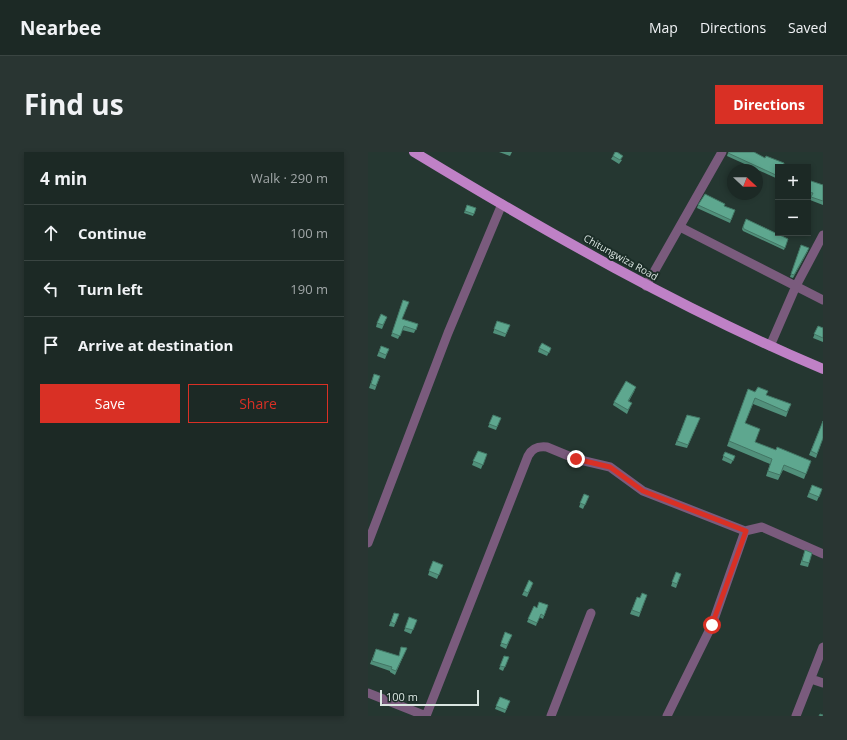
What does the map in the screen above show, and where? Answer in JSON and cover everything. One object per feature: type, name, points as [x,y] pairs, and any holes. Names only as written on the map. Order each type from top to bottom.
[{"type":"main road","name":"Chitungwiza Road","points":[[414,152],[646,286],[770,346],[823,369]]},
{"type":"street","points":[[646,286],[722,152]]},
{"type":"street","points":[[368,543],[448,334],[502,204]]},
{"type":"street","points":[[680,227],[823,300]]},
{"type":"street","points":[[770,346],[796,286],[823,235]]},
{"type":"street","points":[[368,693],[426,716],[528,456],[534,449],[542,446],[576,459],[610,467],[643,491],[746,531],[762,527],[823,554]]},
{"type":"street","points":[[667,716],[712,625],[746,531]]},
{"type":"street","points":[[551,716],[591,613]]},
{"type":"street","points":[[796,716],[823,648]]},
{"type":"street","points":[[811,679],[823,683]]},
{"type":"building","points":[[615,152],[623,156],[620,160],[613,156]]},
{"type":"building","points":[[754,152],[765,158],[766,156],[784,163],[775,164],[775,175],[763,169],[763,164],[752,164],[728,153]]},
{"type":"building","points":[[811,181],[823,185],[823,201],[811,197],[813,193],[811,193]]},
{"type":"building","points":[[705,194],[725,204],[724,206],[735,210],[731,220],[698,205]]},
{"type":"building","points":[[467,205],[476,208],[474,214],[465,211]]},
{"type":"building","points":[[746,219],[775,233],[775,236],[782,236],[788,239],[785,248],[744,229],[743,227]]},
{"type":"building","points":[[801,245],[809,248],[794,275],[791,274]]},
{"type":"building","points":[[403,300],[409,302],[402,319],[418,324],[416,330],[404,326],[400,336],[392,333]]},
{"type":"building","points":[[381,314],[387,317],[383,325],[377,323]]},
{"type":"building","points":[[497,321],[510,325],[506,334],[494,329]]},
{"type":"building","points":[[818,326],[823,328],[823,338],[814,334]]},
{"type":"building","points":[[542,343],[551,348],[549,353],[539,348]]},
{"type":"building","points":[[381,346],[389,349],[386,355],[379,352]]},
{"type":"building","points":[[374,374],[380,376],[376,386],[371,384]]},
{"type":"building","points":[[626,381],[636,387],[628,401],[632,403],[628,410],[614,402]]},
{"type":"building","points":[[758,387],[768,391],[766,395],[791,404],[787,412],[755,398],[745,423],[760,429],[755,442],[776,450],[777,447],[811,461],[806,474],[784,465],[780,475],[768,471],[772,459],[729,441],[748,389],[755,392]]},
{"type":"building","points":[[493,415],[501,418],[497,427],[489,424]]},
{"type":"building","points":[[687,415],[700,418],[688,445],[677,441]]},
{"type":"building","points":[[823,421],[823,438],[817,454],[811,451]]},
{"type":"building","points":[[478,451],[487,454],[483,465],[473,461]]},
{"type":"building","points":[[725,452],[735,456],[733,461],[723,456]]},
{"type":"building","points":[[812,485],[822,489],[819,497],[809,493]]},
{"type":"building","points":[[584,494],[589,496],[585,505],[580,503]]},
{"type":"building","points":[[805,550],[812,553],[809,563],[802,561]]},
{"type":"building","points":[[433,561],[443,565],[439,575],[429,571]]},
{"type":"building","points":[[676,572],[681,574],[677,584],[672,582]]},
{"type":"building","points":[[529,580],[533,583],[528,593],[524,591]]},
{"type":"building","points":[[642,593],[647,595],[640,613],[632,610],[637,597],[640,598]]},
{"type":"building","points":[[539,602],[548,605],[544,616],[541,614],[537,623],[528,619],[534,606],[537,608]]},
{"type":"building","points":[[394,613],[399,614],[395,624],[391,622]]},
{"type":"building","points":[[409,617],[417,620],[413,630],[405,628]]},
{"type":"building","points":[[505,632],[512,635],[507,645],[501,643]]},
{"type":"building","points":[[401,647],[407,648],[396,671],[391,669],[392,667],[372,661],[376,649],[399,656]]},
{"type":"building","points":[[504,656],[509,657],[505,667],[500,666]]},
{"type":"building","points":[[500,697],[510,701],[506,710],[496,706]]},
{"type":"route","points":[[576,459],[610,467],[643,491],[746,531],[712,625]]}]
